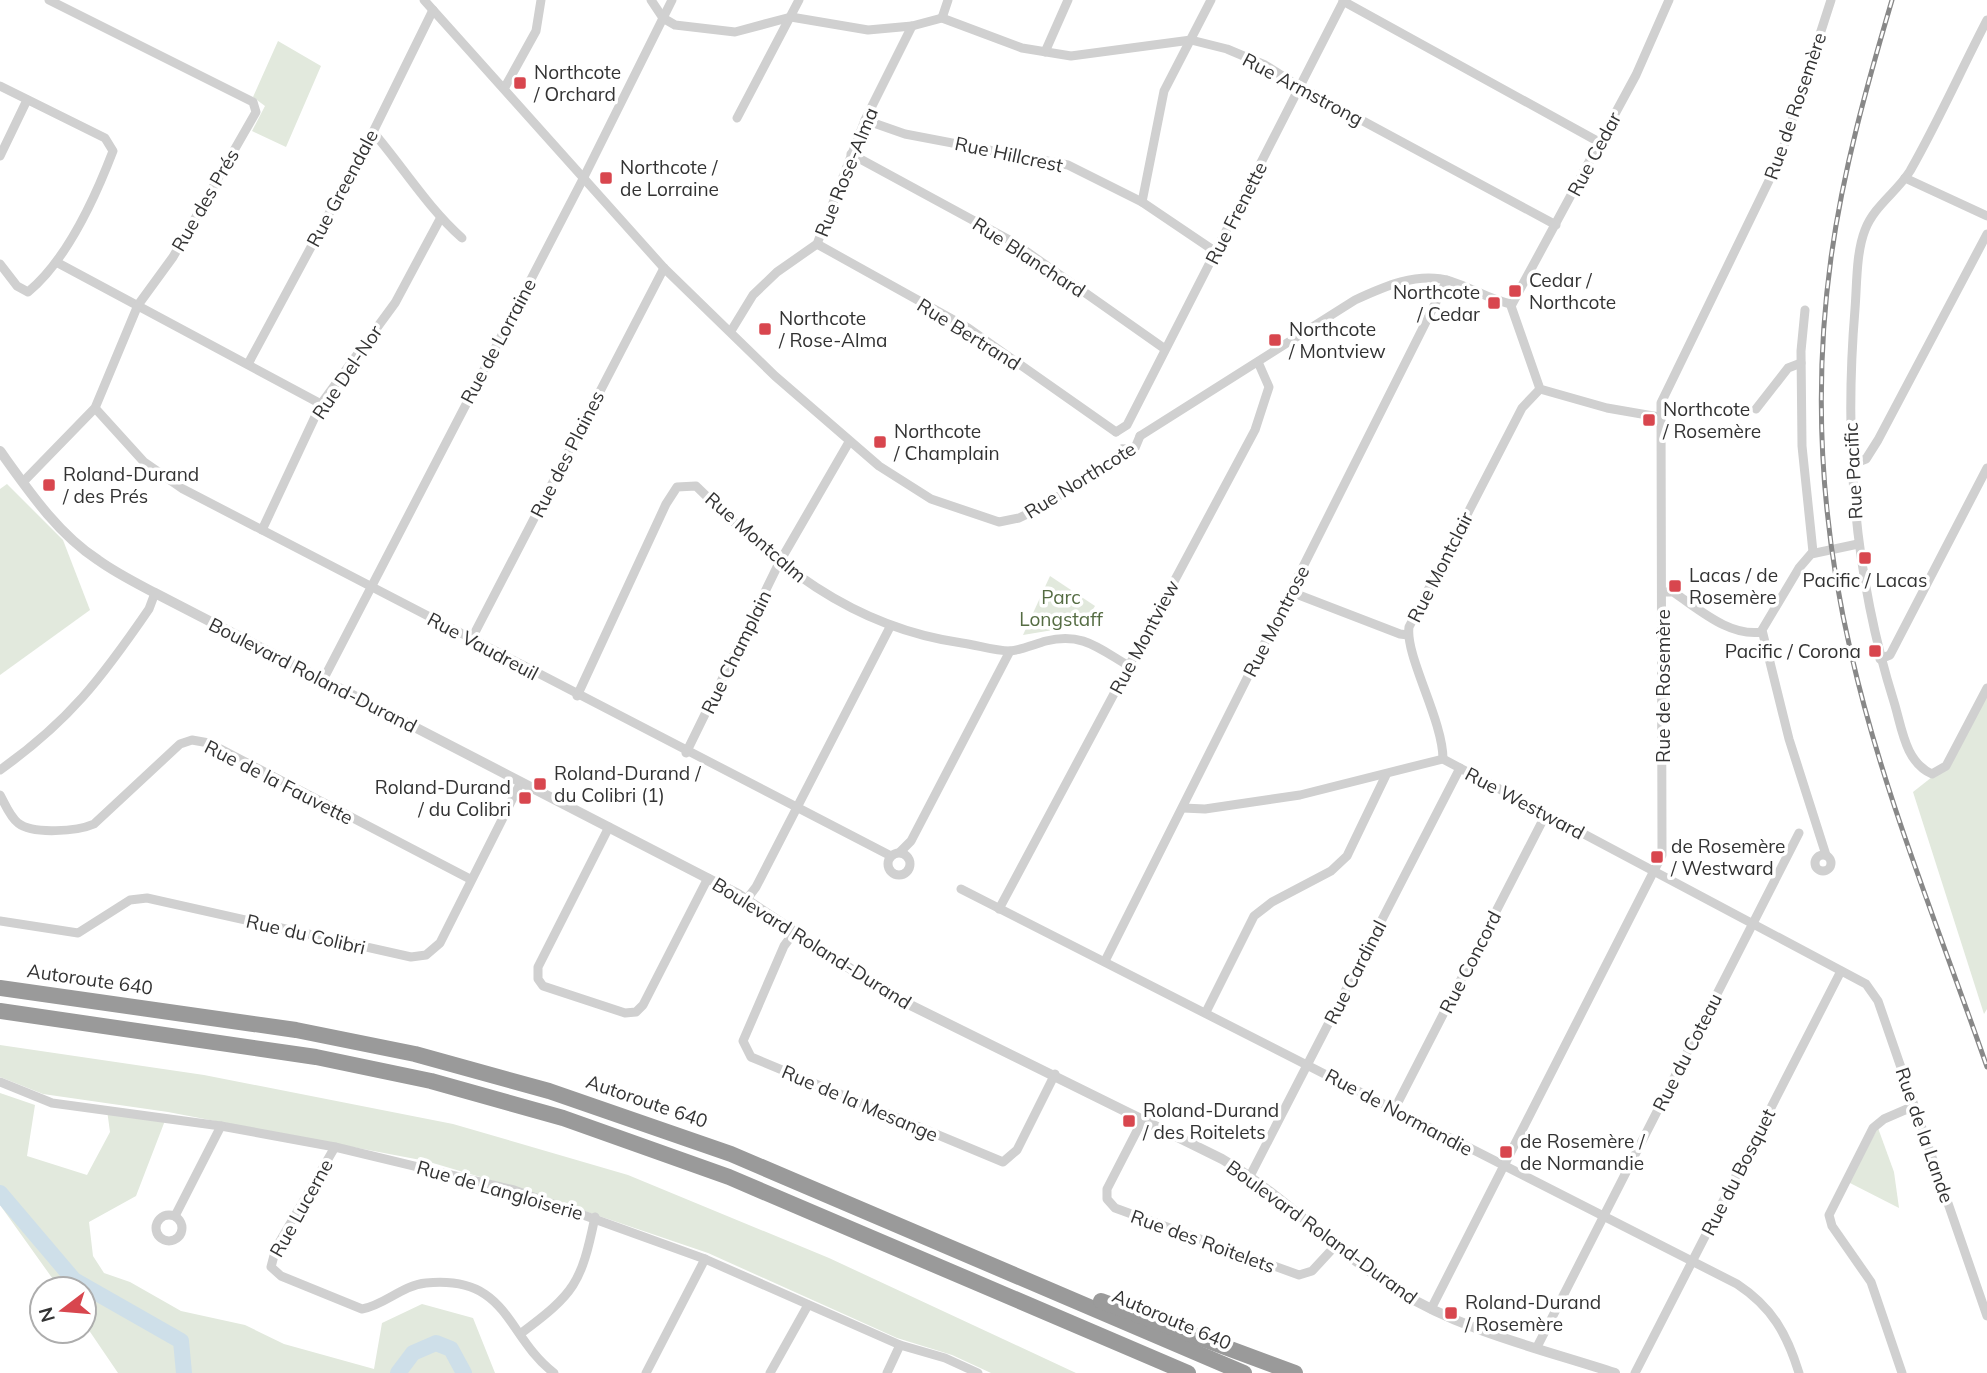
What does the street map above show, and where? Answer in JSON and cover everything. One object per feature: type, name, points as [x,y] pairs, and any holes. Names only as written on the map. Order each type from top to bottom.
[{"type":"highway","name":"Autoroute 640","points":[[0,988],[296,1030],[503,1077],[635,1118],[712,1146],[1244,1373]]},
{"type":"highway","points":[[0,1011],[283,1051],[491,1096],[585,1125],[713,1171],[1188,1373]]},
{"type":"highway","points":[[976,1258],[1155,1320],[1295,1373]]},
{"type":"highway","points":[[1060,1318],[1165,1373]]},
{"type":"street","name":"Rue des Prés","points":[[23,482],[95,408],[138,305],[173,257],[256,113],[253,103],[49,0]]},
{"type":"street","name":"Rue Northcote","points":[[424,0],[505,87],[664,268],[849,442],[879,466],[931,499],[999,522],[1019,518],[1044,506],[1117,457],[1122,449],[1135,448],[1140,436],[1355,300],[1387,284],[1424,278],[1447,280],[1511,304]]},
{"type":"street","points":[[505,87],[536,31],[541,0]]},
{"type":"street","points":[[651,0],[663,18],[685,28],[735,32],[790,17],[868,30],[912,26],[942,18],[948,0]]},
{"type":"street","name":"Rue de Lorraine","points":[[323,680],[369,586],[584,177],[672,0]]},
{"type":"street","points":[[737,118],[799,0]]},
{"type":"street","points":[[1045,52],[1068,0]]},
{"type":"street","points":[[1142,202],[1164,91],[1211,0]]},
{"type":"street","name":"Rue Cedar","points":[[1511,304],[1643,60],[1669,0]]},
{"type":"street","name":"Rue de Rosemère","points":[[1431,1309],[1610,952],[1656,871],[1664,842],[1659,417],[1666,389],[1780,158],[1831,0]]},
{"type":"street","points":[[1343,1],[1599,142]]},
{"type":"street","name":"Rue Frenette","points":[[1127,425],[1343,1]]},
{"type":"street","name":"Rue Greendale","points":[[248,365],[373,132],[433,10]]},
{"type":"street","name":"Rue Armstrong","points":[[942,18],[1022,48],[1071,56],[1191,40],[1227,49],[1265,65],[1300,87],[1556,225]]},
{"type":"street","name":"Rue Pacific","points":[[1987,20],[1905,178],[1871,219],[1862,242],[1852,344],[1853,464],[1858,544],[1880,659],[1910,755],[1921,769],[1932,774],[1946,766],[1987,688]]},
{"type":"street","name":"Rue Rose-Alma","points":[[731,331],[753,295],[777,272],[817,244],[865,120],[912,26]]},
{"type":"street","points":[[0,86],[105,138],[113,151],[58,263],[28,292],[17,286],[0,264]]},
{"type":"street","points":[[0,156],[27,100]]},
{"type":"street","name":"Rue Hillcrest","points":[[865,120],[905,134],[1068,165],[1142,202],[1216,252]]},
{"type":"street","points":[[373,132],[408,172],[440,219],[463,238]]},
{"type":"street","name":"Rue Blanchard","points":[[851,154],[1013,242],[1165,349]]},
{"type":"street","points":[[1905,178],[1987,216]]},
{"type":"street","name":"Rue Del-Nor","points":[[262,530],[321,404],[395,303],[440,219]]},
{"type":"street","points":[[1853,464],[1866,459],[1878,440],[1987,234]]},
{"type":"street","name":"Rue Bertrand","points":[[817,244],[968,328],[1116,432]]},
{"type":"street","points":[[58,263],[321,404]]},
{"type":"street","name":"Rue des Plaines","points":[[471,640],[664,268]]},
{"type":"street","name":"Rue Montrose","points":[[1105,961],[1447,280]]},
{"type":"street","points":[[1511,304],[1516,325],[1540,388],[1607,408],[1659,417]]},
{"type":"street","points":[[1805,310],[1801,363],[1803,472],[1813,552]]},
{"type":"street","name":"Rue Montview","points":[[999,909],[1255,430],[1269,387],[1258,362]]},
{"type":"street","points":[[1756,409],[1788,368],[1801,363]]},
{"type":"street","name":"Rue Montclair","points":[[1443,759],[1436,719],[1408,635],[1410,624],[1522,408],[1540,388]]},
{"type":"street","name":"Rue Vaudreuil","points":[[95,408],[144,462],[183,489],[687,753],[896,854],[911,841],[1010,651]]},
{"type":"street","points":[[1122,449],[1117,445],[1116,432],[1127,425],[1135,428],[1140,436]]},
{"type":"street","name":"Rue Champlain","points":[[687,753],[779,563],[849,442]]},
{"type":"street","name":"Boulevard Roland-Durand","points":[[0,451],[64,531],[97,560],[155,593],[747,899],[890,995],[1055,1074],[1250,1176],[1395,1289],[1431,1309],[1615,1373]]},
{"type":"street","points":[[1880,659],[1890,655],[1987,468]]},
{"type":"street","name":"Rue Montcalm","points":[[578,695],[677,487],[696,486],[779,563],[838,603],[890,627],[935,639],[1010,651],[1065,636],[1080,638],[1129,666]]},
{"type":"street","points":[[1826,855],[1789,738],[1762,632],[1763,623],[1801,564],[1813,552],[1858,544]]},
{"type":"street","points":[[1291,592],[1400,635],[1408,635]]},
{"type":"street","points":[[1662,592],[1673,592],[1734,629],[1748,634],[1762,632]]},
{"type":"street","points":[[0,770],[51,731],[83,700],[149,609],[155,593]]},
{"type":"street","points":[[747,899],[756,887],[890,627]]},
{"type":"street","name":"Rue de la Fauvette","points":[[0,795],[15,821],[26,828],[78,831],[94,824],[180,744],[192,740],[209,743],[470,879]]},
{"type":"street","name":"Rue Westward","points":[[1182,808],[1205,809],[1300,795],[1443,759],[1754,922],[1841,971]]},
{"type":"street","name":"Rue Cardinal","points":[[1250,1176],[1460,768]]},
{"type":"street","points":[[1206,1012],[1254,916],[1272,902],[1331,871],[1347,856],[1386,775]]},
{"type":"street","name":"Rue du Colibri","points":[[0,921],[78,933],[130,900],[147,898],[411,957],[426,955],[439,943],[521,782]]},
{"type":"street","name":"Rue Concord","points":[[1394,1110],[1546,814]]},
{"type":"street","points":[[609,827],[538,967],[538,979],[543,986],[625,1013],[636,1012],[643,1005],[708,878]]},
{"type":"street","name":"Rue du Coteau","points":[[1537,1347],[1799,833]]},
{"type":"street","name":"Rue de Normandie","points":[[961,889],[1737,1284],[1765,1306],[1782,1329],[1799,1373]]},
{"type":"street","name":"Rue de la Mesange","points":[[795,931],[784,946],[743,1041],[751,1056],[992,1160],[1003,1162],[1017,1150],[1055,1074]]},
{"type":"street","name":"Rue de la Lande","points":[[1841,971],[1875,993],[1987,1316]]},
{"type":"street","name":"Rue du Bosquet","points":[[1635,1373],[1841,971]]},
{"type":"street","name":"Rue de Langloiserie","points":[[0,1082],[52,1103],[221,1126],[335,1147],[514,1190],[595,1217],[705,1259],[900,1345],[945,1358],[978,1373]]},
{"type":"street","points":[[1902,1373],[1871,1282],[1832,1226],[1829,1215],[1834,1198],[1873,1128],[1884,1119],[1914,1106]]},
{"type":"street","name":"Rue des Roitelets","points":[[1143,1119],[1107,1189],[1107,1199],[1115,1208],[1296,1275],[1312,1272],[1337,1244]]},
{"type":"street","points":[[175,1216],[221,1126]]},
{"type":"street","name":"Rue Lucerne","points":[[335,1147],[276,1248],[271,1268],[281,1276],[362,1309],[411,1286],[426,1283],[465,1287],[482,1293],[501,1305],[533,1355],[554,1373]]},
{"type":"street","points":[[520,1334],[545,1315],[579,1280],[595,1217]]},
{"type":"street","points":[[646,1373],[705,1259]]},
{"type":"street","points":[[770,1373],[808,1305]]},
{"type":"street","points":[[887,1373],[900,1345]]},
{"type":"green space","points":[[278,41],[321,66],[286,147],[252,131],[265,106],[253,97]]},
{"type":"green space","points":[[7,484],[63,540],[90,610],[0,675],[0,489]]},
{"type":"green space","name":"Parc Longstaff","points":[[1050,576],[1095,606],[1083,625],[1023,635]]},
{"type":"green space","points":[[1987,687],[1987,1009],[1984,1014],[1913,792],[1946,766]]},
{"type":"green space","points":[[0,1045],[204,1075],[453,1124],[628,1175],[829,1258],[1076,1373],[991,1373],[952,1355],[897,1338],[708,1253],[511,1186],[426,1161],[168,1112],[43,1094],[0,1077]]},
{"type":"green space","points":[[0,1093],[35,1105],[27,1156],[87,1175],[110,1132],[107,1110],[166,1118],[136,1196],[89,1222],[93,1256],[104,1273],[130,1282],[181,1311],[245,1325],[284,1344],[374,1369],[382,1323],[422,1304],[473,1318],[495,1373],[118,1373],[98,1344],[98,1275],[50,1275],[0,1205]]},
{"type":"green space","points":[[1878,1128],[1894,1172],[1899,1208],[1848,1182]]},
{"type":"waterway","points":[[0,1193],[74,1280],[181,1341],[184,1373]]},
{"type":"waterway","points":[[398,1373],[413,1353],[436,1343],[451,1349],[464,1373]]},
{"type":"railway","points":[[1892,0],[1849,160],[1831,258],[1822,357],[1823,456],[1827,506],[1841,604],[1864,706],[1913,862],[1987,1067]]},
{"type":"place","name":"Northcote / Orchard","points":[[520,83]]},
{"type":"place","name":"Northcote / de Lorraine","points":[[606,178]]},
{"type":"place","name":"Cedar / Northcote","points":[[1515,291]]},
{"type":"place","name":"Northcote / Cedar","points":[[1494,303]]},
{"type":"place","name":"Northcote / Rose-Alma","points":[[765,329]]},
{"type":"place","name":"Northcote / Montview","points":[[1275,340]]},
{"type":"place","name":"Northcote / Rosemère","points":[[1649,420]]},
{"type":"place","name":"Northcote / Champlain","points":[[880,442]]},
{"type":"place","name":"Roland-Durand / des Prés","points":[[49,485]]},
{"type":"place","name":"Pacific / Lacas","points":[[1865,558]]},
{"type":"place","name":"Lacas / de Rosemère","points":[[1675,586]]},
{"type":"place","name":"Pacific / Corona","points":[[1875,651]]},
{"type":"place","name":"Roland-Durand / du Colibri (1)","points":[[540,784]]},
{"type":"place","name":"Roland-Durand / du Colibri","points":[[525,798]]},
{"type":"place","name":"de Rosemère / Westward","points":[[1657,857]]},
{"type":"place","name":"Roland-Durand / des Roitelets","points":[[1129,1121]]},
{"type":"place","name":"de Rosemère / de Normandie","points":[[1506,1152]]},
{"type":"place","name":"Roland-Durand / Rosemère","points":[[1451,1313]]}]
